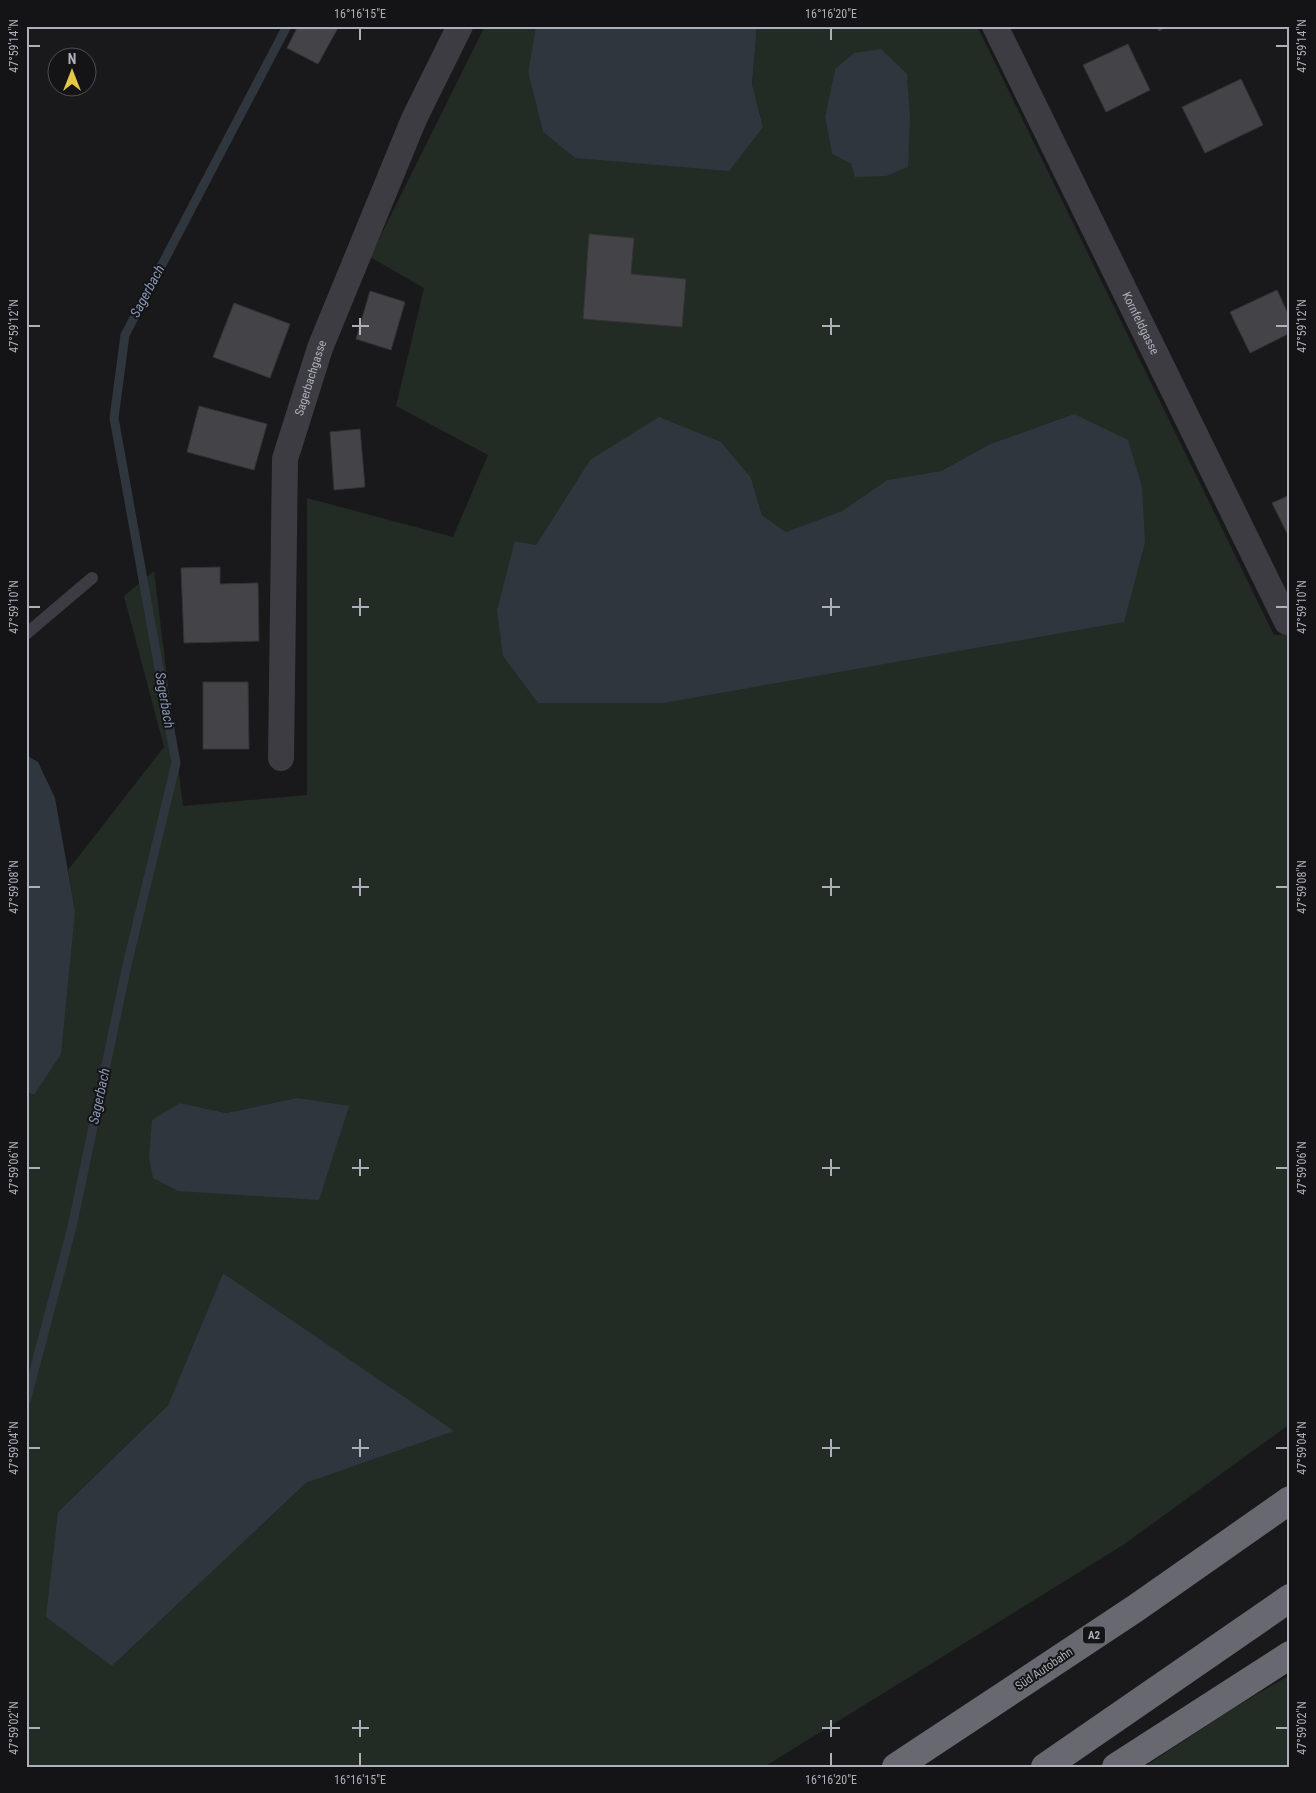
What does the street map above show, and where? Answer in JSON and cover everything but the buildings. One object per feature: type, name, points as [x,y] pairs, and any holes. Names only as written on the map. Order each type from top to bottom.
[{"type":"highway","name":"Süd Autobahn","points":[[896,1767],[1136,1608],[1290,1500]]},
{"type":"highway","points":[[1045,1767],[1290,1598]]},
{"type":"highway","points":[[1116,1767],[1290,1655]]},
{"type":"street","name":"Sagerbachgasse","points":[[281,758],[285,458],[320,348],[414,119],[460,26]]},
{"type":"street","name":"Kornfeldgasse","points":[[994,26],[1287,622]]},
{"type":"lane","points":[[26,634],[92,578]]},
{"type":"shaded area","points":[[485,26],[536,26],[528,72],[543,132],[575,158],[763,127],[752,84],[757,26],[977,26],[1274,635],[1290,634],[1290,1424],[1123,1545],[764,1767],[26,1767],[26,1091],[34,1095],[75,911],[68,870],[164,747],[124,596],[154,571],[183,806],[307,795],[307,498],[453,537],[488,455],[396,406],[424,288],[370,257]],"holes":[[[835,69],[856,177],[851,164],[832,154],[825,117]],[[1074,414],[538,703],[515,541],[536,545],[590,460],[751,478],[762,515],[786,532],[842,511],[887,480],[941,471],[990,444]],[[297,1098],[149,1158],[180,1103],[226,1113]],[[223,1273],[453,1431],[306,1483],[112,1666],[58,1512],[168,1405]]]},
{"type":"shaded area","points":[[536,26],[757,26],[752,84],[763,127],[729,171],[575,158],[543,132],[528,72]]},
{"type":"shaded area","points":[[881,49],[907,74],[910,118],[908,167],[886,176],[855,177],[851,164],[832,154],[825,117],[835,69],[854,53]]},
{"type":"shaded area","points":[[1074,414],[1128,440],[1142,487],[1145,543],[1124,622],[663,703],[538,703],[503,656],[497,610],[515,541],[536,545],[590,460],[659,417],[721,442],[751,478],[762,515],[786,532],[842,511],[887,480],[941,471],[990,444]]},
{"type":"shaded area","points":[[26,755],[38,762],[55,798],[75,911],[61,1054],[34,1095],[26,1091]]},
{"type":"shaded area","points":[[297,1098],[349,1106],[319,1200],[178,1191],[153,1178],[149,1158],[152,1120],[180,1103],[226,1113]]},
{"type":"shaded area","points":[[223,1273],[454,1431],[306,1483],[112,1666],[46,1617],[58,1512],[168,1405]]},
{"type":"shaded area","points":[[1290,1675],[1290,1767],[1144,1767],[1237,1706]]},
{"type":"waterway","name":"Sagerbach","points":[[26,1401],[72,1227],[127,965],[176,763],[114,418],[125,335],[287,26]]}]
